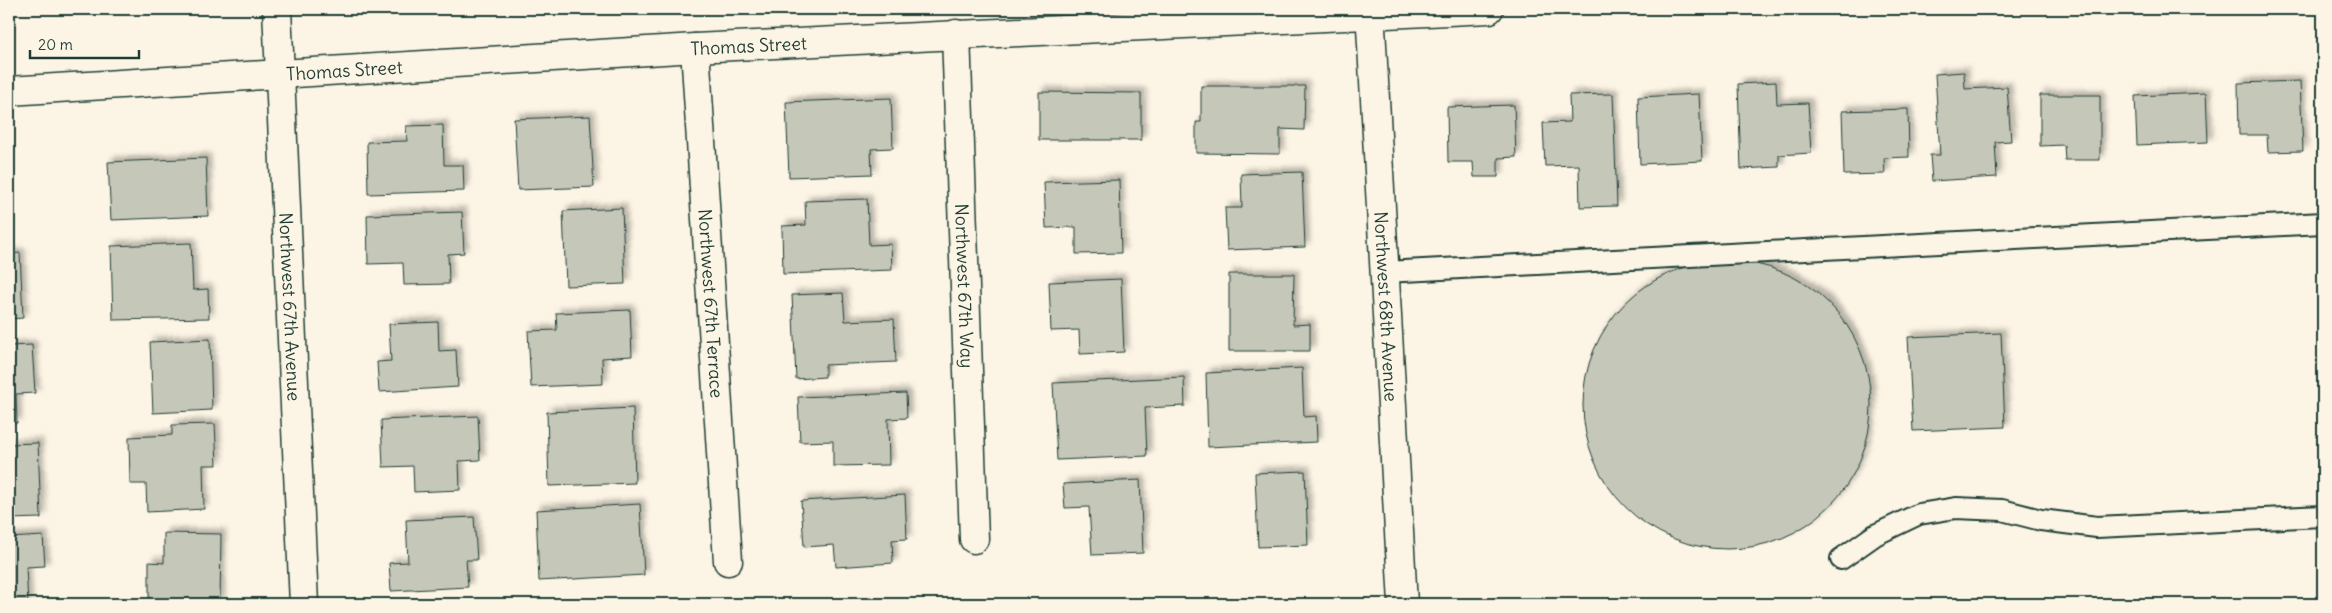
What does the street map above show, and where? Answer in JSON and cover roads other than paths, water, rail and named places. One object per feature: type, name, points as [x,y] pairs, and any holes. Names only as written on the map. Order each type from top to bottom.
[{"type":"street","name":"Northwest 67th Avenue","points":[[277,9],[304,604]]},
{"type":"street","name":"Thomas Street","points":[[9,91],[695,48],[1370,12],[1489,9]]},
{"type":"street","name":"Northwest 68th Avenue","points":[[1370,12],[1403,604]]},
{"type":"street","name":"Northwest 67th Way","points":[[956,34],[974,539]]},
{"type":"street","name":"Northwest 67th Terrace","points":[[695,48],[728,561]]},
{"type":"lane","points":[[1385,272],[2323,223]]},
{"type":"lane","points":[[1841,559],[1875,535],[1920,514],[1956,508],[2002,510],[2041,520],[2097,527],[2323,516]]}]
